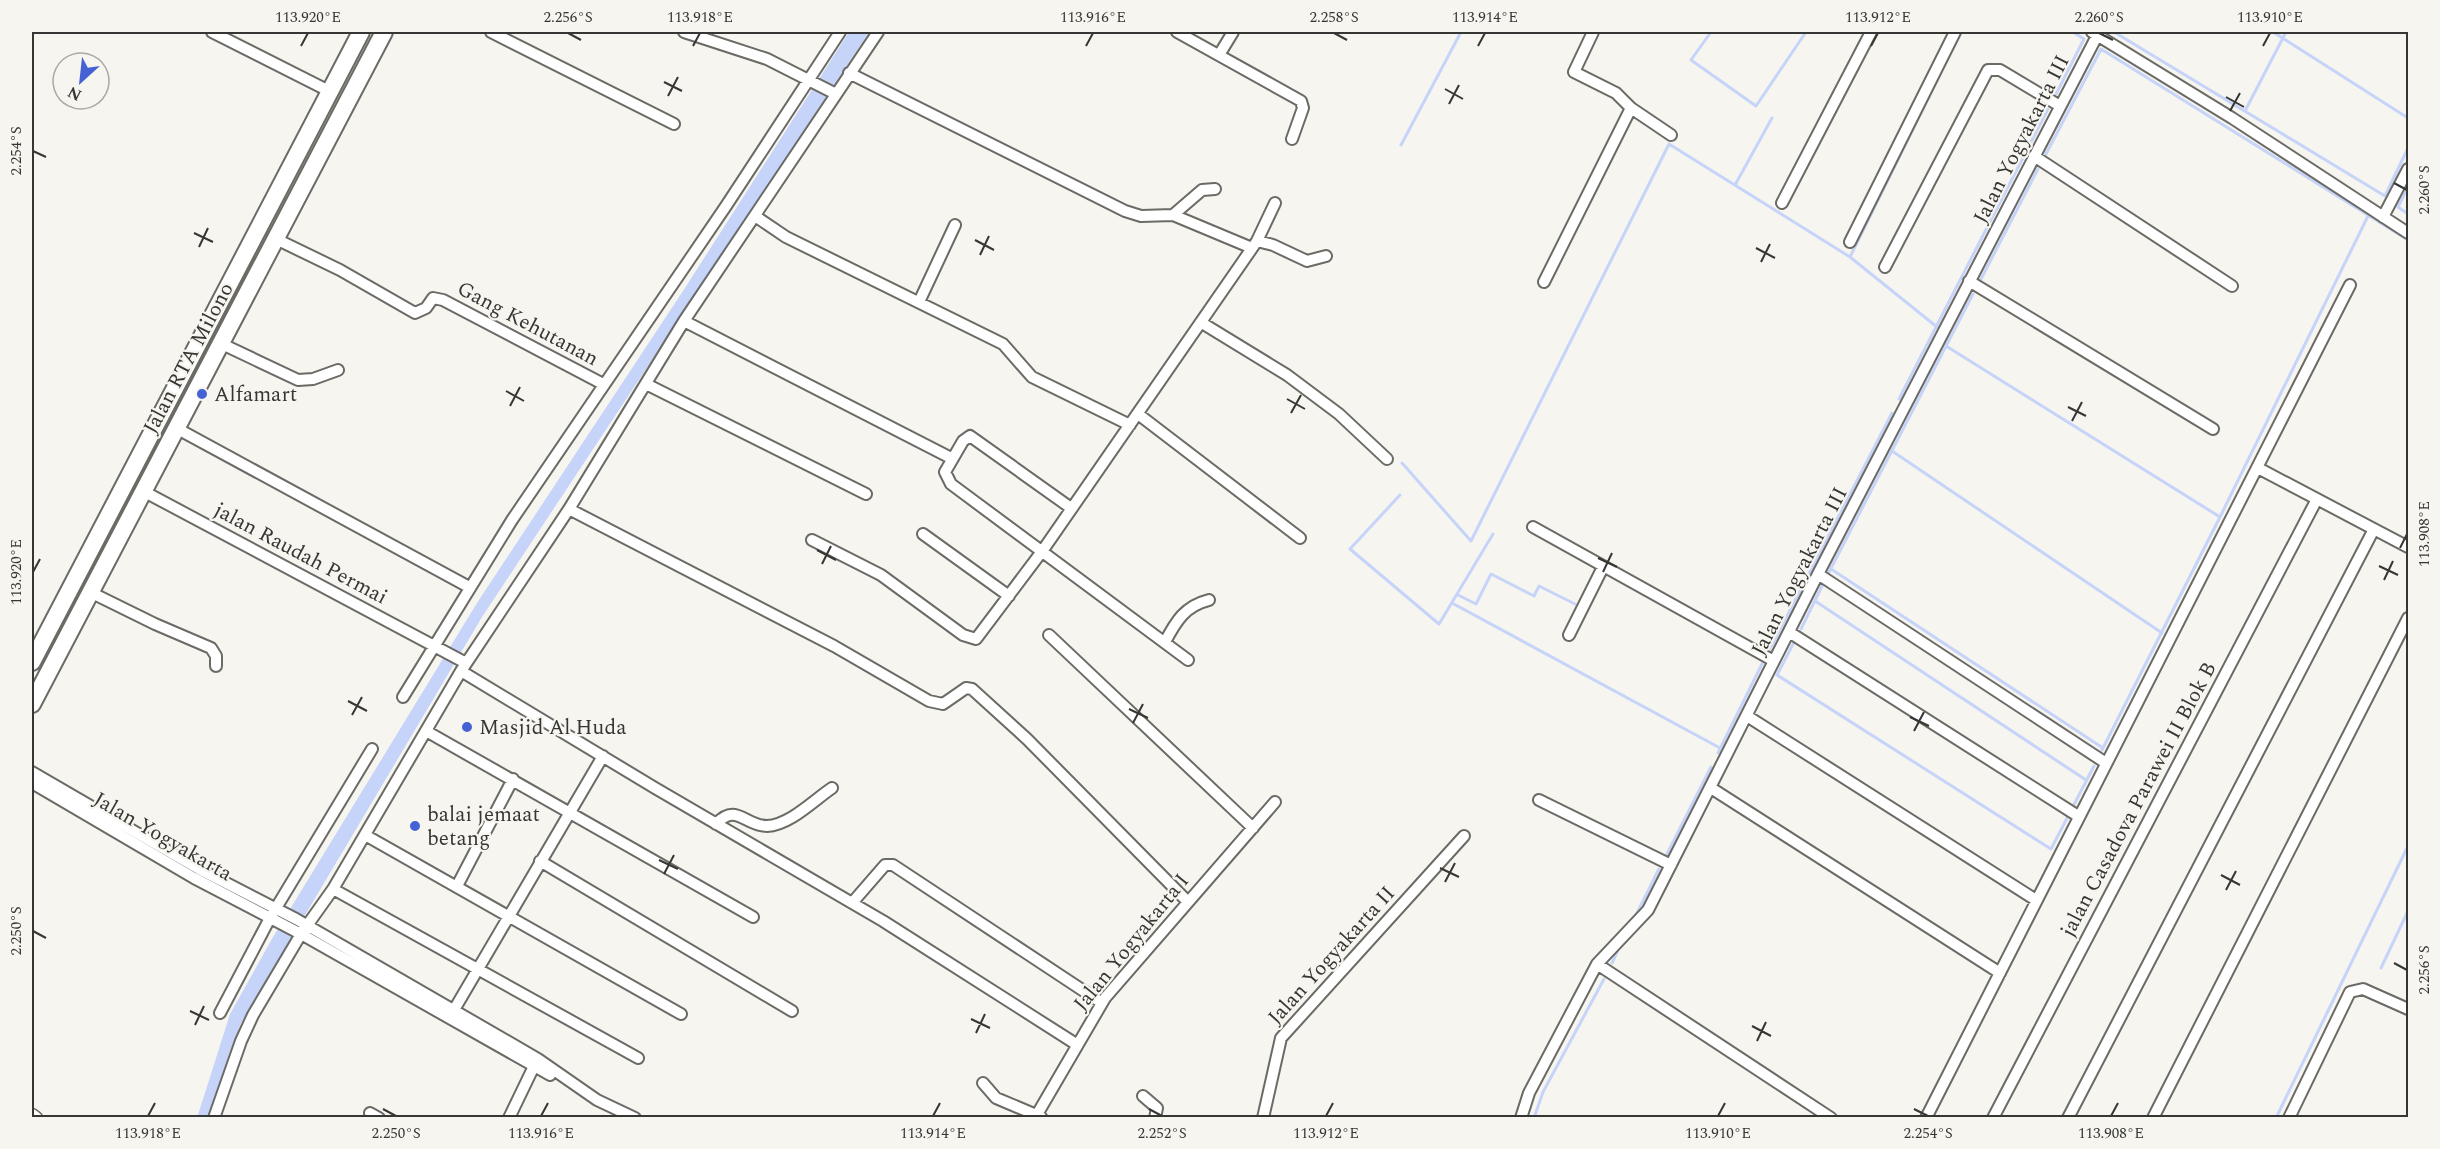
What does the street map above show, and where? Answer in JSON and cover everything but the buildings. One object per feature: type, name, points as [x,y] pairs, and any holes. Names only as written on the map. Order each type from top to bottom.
[{"type":"highway","name":"Jalan RTA Milono","points":[[32,662],[361,32]]},
{"type":"highway","name":"Jalan RTA Milono","points":[[32,705],[384,32]]},
{"type":"highway","points":[[348,56],[366,65]]},
{"type":"highway","points":[[60,607],[78,615]]},
{"type":"street","points":[[212,32],[329,91]]},
{"type":"street","points":[[491,32],[674,124]]},
{"type":"street","points":[[684,32],[766,59],[836,94]]},
{"type":"street","points":[[403,697],[438,647],[469,587],[603,384],[726,206],[817,84],[840,32]]},
{"type":"street","points":[[214,1118],[245,1030],[299,927],[333,889],[426,730],[461,664],[569,508],[684,321],[878,32]]},
{"type":"street","points":[[1177,32],[1301,101],[1304,108],[1292,139]]},
{"type":"street","points":[[1219,55],[1233,32]]},
{"type":"street","points":[[1593,32],[1574,72],[1616,93],[1631,108],[1671,135]]},
{"type":"street","points":[[1782,204],[1871,32]]},
{"type":"street","points":[[1850,242],[1954,32]]},
{"type":"street","points":[[2096,33],[2409,233]]},
{"type":"street","name":"Jalan Yogyakarta III","points":[[1521,1118],[1529,1093],[1597,964],[1641,920],[1671,865],[2096,33]]},
{"type":"street","points":[[1884,267],[1988,70],[2000,70],[2060,106]]},
{"type":"street","points":[[849,74],[1125,211],[1141,216],[1173,215],[1254,245],[1273,245],[1307,261],[1326,256]]},
{"type":"street","points":[[1544,282],[1631,108]]},
{"type":"street","points":[[2034,156],[2232,286]]},
{"type":"street","points":[[2383,217],[2409,169]]},
{"type":"street","points":[[1173,215],[1202,190],[1215,189]]},
{"type":"street","points":[[812,540],[881,575],[970,639],[979,638],[1202,323],[1254,245],[1275,203]]},
{"type":"street","points":[[755,216],[786,237],[1003,344],[1032,377],[1130,425]]},
{"type":"street","points":[[919,302],[955,225]]},
{"type":"street","name":"Gang Kehutanan","points":[[276,239],[340,270],[415,313],[420,312],[433,297],[443,300],[603,384]]},
{"type":"street","points":[[1969,281],[2213,429]]},
{"type":"street","points":[[1926,1118],[2350,285]]},
{"type":"street","points":[[684,321],[951,458]]},
{"type":"street","points":[[1202,323],[1287,375],[1340,414],[1387,459]]},
{"type":"street","points":[[222,344],[298,380],[313,379],[338,370]]},
{"type":"street","points":[[646,384],[866,494]]},
{"type":"street","points":[[1138,414],[1300,538]]},
{"type":"street","points":[[176,428],[469,587]]},
{"type":"street","points":[[1071,508],[970,436],[963,441],[951,458],[945,472],[947,480],[1188,660]]},
{"type":"street","points":[[2258,468],[2409,548]]},
{"type":"street","name":"jalan Raudah Permai","points":[[143,491],[438,647],[603,756],[852,903],[1076,1044]]},
{"type":"street","name":"jalan Casadova Parawei II Blok B","points":[[1993,1118],[2317,499]]},
{"type":"street","points":[[569,508],[834,646],[928,701],[943,704],[966,688],[972,689],[1027,739],[1188,902]]},
{"type":"street","points":[[1533,527],[1774,661]]},
{"type":"street","points":[[2068,1118],[2374,529]]},
{"type":"street","points":[[923,534],[1009,596]]},
{"type":"street","points":[[1569,635],[1603,567]]},
{"type":"street","points":[[1818,574],[2106,763]]},
{"type":"street","points":[[90,592],[211,648],[216,656],[216,666]]},
{"type":"street","points":[[1165,642],[1185,611],[1194,604],[1209,600]]},
{"type":"street","points":[[2153,1118],[2409,618]]},
{"type":"street","points":[[1789,632],[2078,816]]},
{"type":"street","points":[[1049,635],[1253,828]]},
{"type":"street","points":[[1747,716],[2036,900]]},
{"type":"street","points":[[426,730],[753,917]]},
{"type":"street","points":[[220,1013],[372,749]]},
{"type":"street","points":[[451,1014],[603,756]]},
{"type":"street","points":[[32,772],[276,915],[635,1118]]},
{"type":"street","points":[[457,886],[513,779]]},
{"type":"street","name":"Jalan Yogyakarta","points":[[32,783],[194,878],[276,915]]},
{"type":"street","points":[[716,824],[729,814],[735,814],[756,824],[775,825],[832,788]]},
{"type":"street","points":[[1710,788],[2000,973]]},
{"type":"street","points":[[1539,800],[1671,865]]},
{"type":"street","name":"Jalan Yogyakarta I","points":[[1037,1117],[1076,1044],[1102,1003],[1275,802]]},
{"type":"street","points":[[365,835],[681,1014]]},
{"type":"street","name":"Jalan Yogyakarta II","points":[[1263,1118],[1281,1038],[1464,836]]},
{"type":"street","points":[[540,861],[792,1011]]},
{"type":"street","points":[[852,903],[885,865],[893,865],[1102,1003]]},
{"type":"street","points":[[333,889],[477,967],[638,1059]]},
{"type":"street","points":[[1597,964],[1831,1118]]},
{"type":"street","points":[[2289,1118],[2350,992],[2363,989],[2409,1009]]},
{"type":"street","points":[[509,1118],[536,1063]]},
{"type":"street","points":[[983,1083],[996,1098],[1037,1117]]},
{"type":"street","points":[[1143,1096],[1157,1108],[1155,1118]]},
{"type":"street","points":[[32,1115],[36,1118]]},
{"type":"water","points":[[849,32],[869,32],[482,617],[241,1023],[229,1054],[212,1117],[197,1118],[230,1014],[273,937],[477,603],[683,291]]},
{"type":"waterway","points":[[1401,145],[1461,32]]},
{"type":"waterway","points":[[1711,32],[1691,60],[1756,106],[1806,32]]},
{"type":"waterway","points":[[2056,94],[2084,39],[2073,32]]},
{"type":"waterway","points":[[2114,32],[2385,196],[2408,148]]},
{"type":"waterway","points":[[2273,32],[2408,118]]},
{"type":"waterway","points":[[2245,111],[2286,32]]},
{"type":"waterway","points":[[2046,154],[2101,49],[2408,240]]},
{"type":"waterway","points":[[1850,257],[1940,74]]},
{"type":"waterway","points":[[1899,399],[2048,109]]},
{"type":"waterway","points":[[1735,185],[1772,118]]},
{"type":"waterway","points":[[1402,463],[1471,541],[1669,144],[1850,257],[1937,327]]},
{"type":"waterway","points":[[1981,279],[2038,169]]},
{"type":"waterway","points":[[2408,187],[2398,207],[2408,214]]},
{"type":"waterway","points":[[1973,294],[1946,346],[2220,517],[2368,216]]},
{"type":"waterway","points":[[1827,576],[1946,346]]},
{"type":"waterway","points":[[1770,649],[1892,413]]},
{"type":"waterway","points":[[1892,451],[2162,633]]},
{"type":"waterway","points":[[1400,495],[1350,549],[1439,624],[1493,534]]},
{"type":"waterway","points":[[2102,750],[2220,517]]},
{"type":"waterway","points":[[1831,569],[2103,748]]},
{"type":"waterway","points":[[1458,595],[1476,604],[1491,574],[1534,596],[1539,586],[1575,604]]},
{"type":"waterway","points":[[1801,629],[1824,582]]},
{"type":"waterway","points":[[1815,601],[2086,780]]},
{"type":"waterway","points":[[1452,603],[1720,748]]},
{"type":"waterway","points":[[1793,644],[1777,675],[2051,849],[2094,766]]},
{"type":"waterway","points":[[1718,753],[1762,664]]},
{"type":"waterway","points":[[1667,854],[1711,767]]},
{"type":"waterway","points":[[2276,1118],[2408,846]]},
{"type":"waterway","points":[[1636,915],[1659,869]]},
{"type":"waterway","points":[[2381,968],[2408,911]]},
{"type":"waterway","points":[[1612,963],[1618,950]]},
{"type":"waterway","points":[[1534,1118],[1543,1092],[1604,979]]},
{"type":"place","name":"Alfamart","points":[[202,394]]},
{"type":"place","name":"Masjid Al Huda","points":[[467,727]]},
{"type":"place","name":"balai jemaat betang","points":[[415,826]]}]
